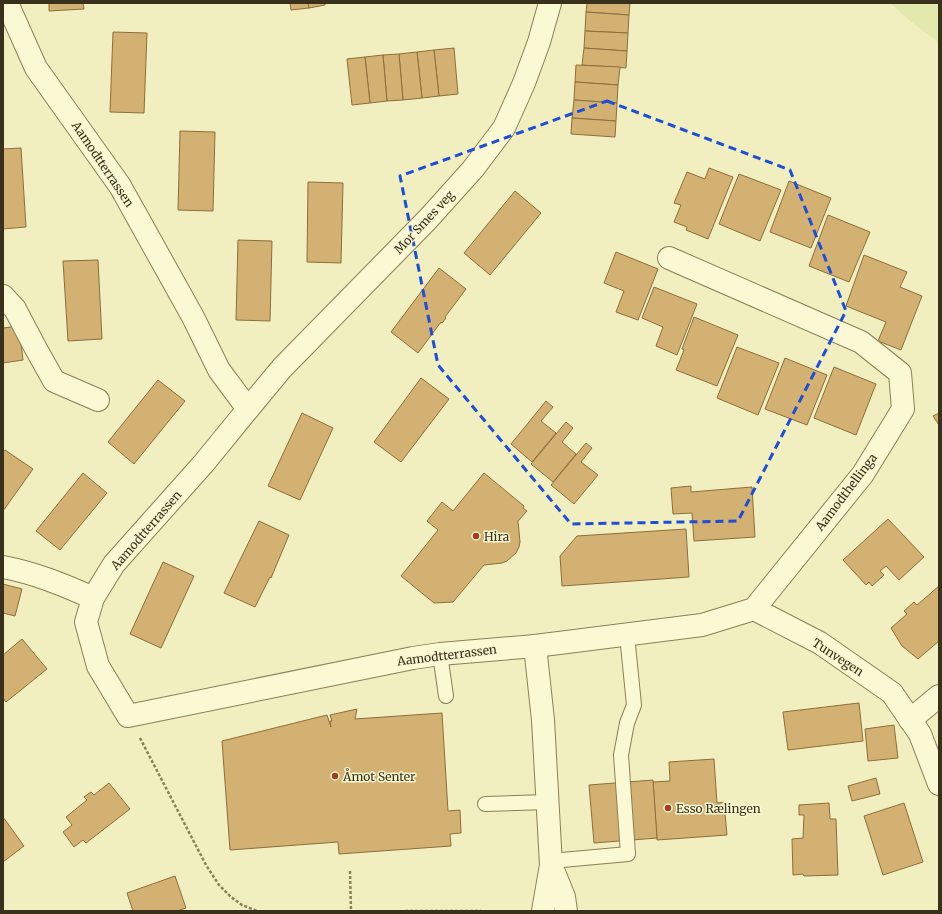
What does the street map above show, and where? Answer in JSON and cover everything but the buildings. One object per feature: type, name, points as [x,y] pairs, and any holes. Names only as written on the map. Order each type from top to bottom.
[{"type":"street","name":"Aamodtterrassen","points":[[7,3],[36,68],[120,186],[193,316],[219,370],[248,409],[204,463],[114,564],[93,598],[86,622],[98,666],[128,716],[414,658],[440,654],[535,646]]},
{"type":"street","name":"Mor Smes veg","points":[[248,409],[282,368],[428,219],[473,169],[504,128],[540,42],[550,3]]},
{"type":"street","name":"Aamodthellinga","points":[[669,258],[861,342],[900,373],[903,408],[863,474],[754,609]]},
{"type":"street","points":[[3,296],[15,309],[34,347],[54,381],[98,400]]},
{"type":"street","points":[[3,567],[63,584],[93,598]]},
{"type":"street","points":[[543,911],[551,863],[543,720],[535,646],[702,625],[754,609]]},
{"type":"street","name":"Tunvegen","points":[[754,609],[820,643],[892,693],[920,734],[939,784]]},
{"type":"street","points":[[910,720],[939,696]]},
{"type":"street","points":[[551,863],[564,897],[566,911]]},
{"type":"lane","points":[[551,863],[628,854],[621,754],[627,723],[634,705],[627,635]]},
{"type":"lane","points":[[440,654],[446,696]]},
{"type":"lane","points":[[485,804],[548,802]]},
{"type":"path","points":[[128,716],[206,865],[219,885],[242,905],[257,911]]},
{"type":"path","points":[[350,871],[351,911]]},
{"type":"path","points":[[405,911],[481,911]]},
{"type":"highlighted area","points":[[607,101],[790,170],[846,311],[738,521],[571,524],[438,365],[400,176]]},
{"type":"green space","points":[[890,3],[939,3],[939,43],[909,20]]},
{"type":"place","name":"Hira","points":[[476,536]]},
{"type":"place","name":"Åmot Senter","points":[[335,776]]},
{"type":"place","name":"Esso Rælingen","points":[[668,808]]}]
